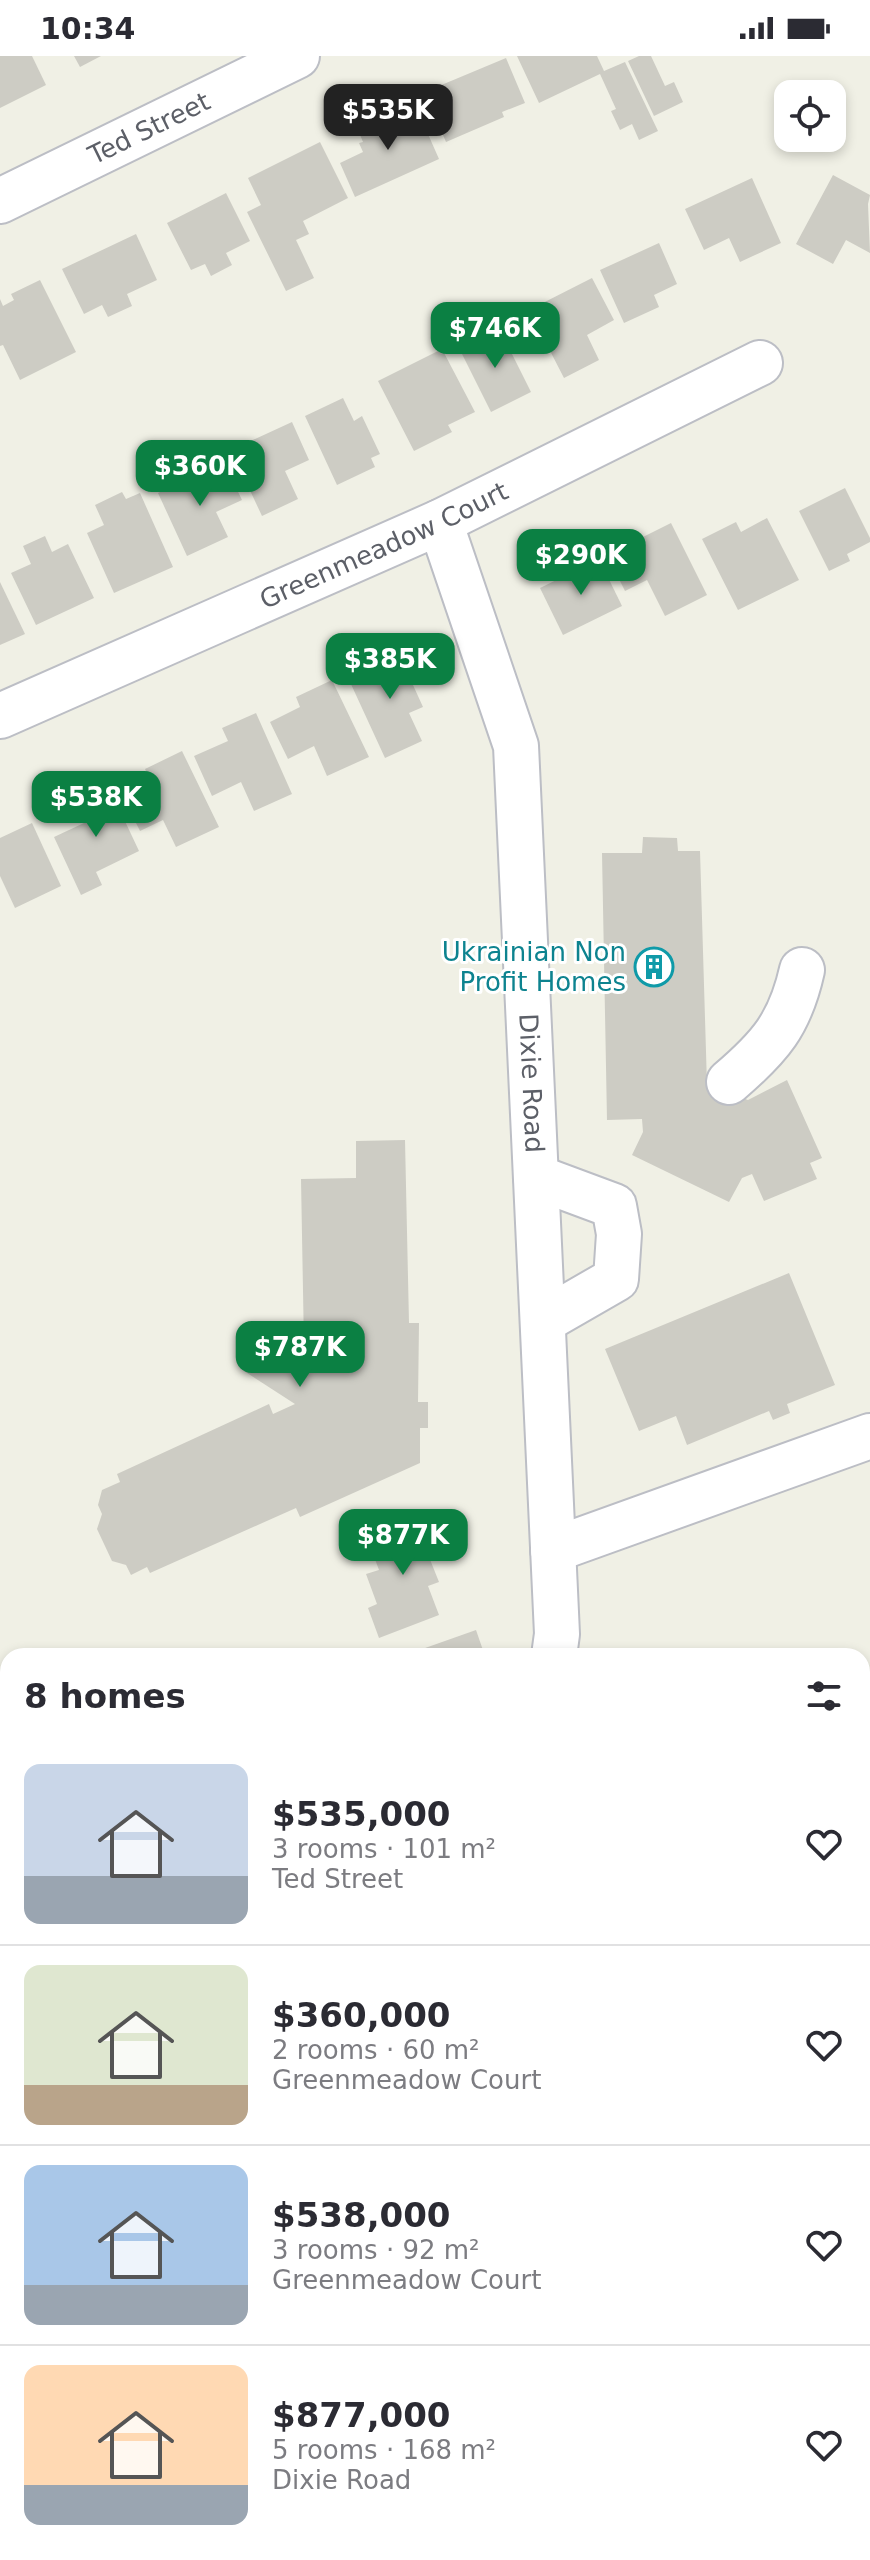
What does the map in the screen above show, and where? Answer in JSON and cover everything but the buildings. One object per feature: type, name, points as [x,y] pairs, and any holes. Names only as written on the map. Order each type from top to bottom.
[{"type":"street","name":"Ted Street","points":[[0,201],[297,56]]},
{"type":"street","name":"Greenmeadow Court","points":[[0,716],[440,522],[760,363]]},
{"type":"street","name":"Dixie Road","points":[[440,522],[516,746],[557,1634],[555,1648]]},
{"type":"street","points":[[729,1082],[755,1060],[782,1027],[796,996],[802,970]]},
{"type":"street","points":[[536,1177],[614,1206],[619,1234],[616,1279],[543,1321]]},
{"type":"street","points":[[553,1550],[870,1436]]},
{"type":"place","name":"Ukrainian Non Profit Homes","points":[[654,967]]}]
